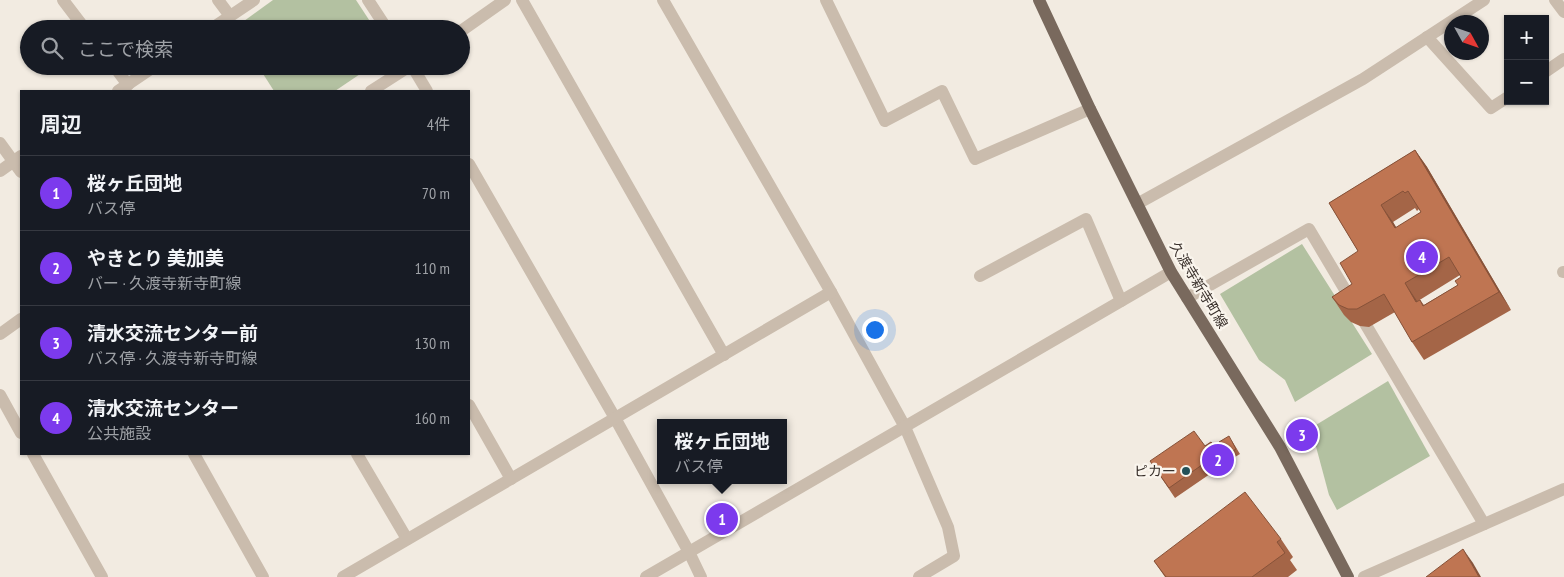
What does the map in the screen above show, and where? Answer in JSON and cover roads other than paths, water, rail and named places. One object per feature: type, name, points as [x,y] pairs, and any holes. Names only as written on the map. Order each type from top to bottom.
[{"type":"main road","name":"久渡寺新寺町線","points":[[1039,0],[1090,109],[1171,272],[1280,446],[1348,577]]},
{"type":"street","points":[[63,0],[78,20]]},
{"type":"street","points":[[218,0],[230,16]]},
{"type":"street","points":[[224,20],[254,0]]},
{"type":"street","points":[[368,0],[381,20]]},
{"type":"street","points":[[470,24],[505,0]]},
{"type":"street","points":[[522,0],[724,354]]},
{"type":"street","points":[[663,0],[831,292],[904,427],[948,527],[954,556],[919,577]]},
{"type":"street","points":[[826,0],[885,121],[942,91],[975,159],[1090,109]]},
{"type":"street","points":[[1137,204],[1363,79],[1427,37],[1469,4],[1484,0]]},
{"type":"street","points":[[1555,0],[1564,12]]},
{"type":"street","points":[[1427,37],[1491,108],[1504,100]]},
{"type":"street","points":[[1549,69],[1564,59]]},
{"type":"street","points":[[118,75],[123,88],[142,75]]},
{"type":"street","points":[[373,90],[397,75]]},
{"type":"street","points":[[417,75],[426,90]]},
{"type":"street","points":[[0,143],[19,163],[0,171]]},
{"type":"street","points":[[470,166],[615,418],[701,577]]},
{"type":"street","points":[[980,276],[1086,219],[1121,301]]},
{"type":"street","points":[[1187,298],[1309,229],[1484,524]]},
{"type":"street","points":[[646,577],[1171,272]]},
{"type":"street","points":[[343,577],[831,292]]},
{"type":"street","points":[[0,334],[20,320]]},
{"type":"street","points":[[0,395],[20,431]]},
{"type":"street","points":[[470,407],[511,479]]},
{"type":"street","points":[[34,455],[102,577]]},
{"type":"street","points":[[195,455],[263,577]]},
{"type":"street","points":[[358,455],[407,540]]},
{"type":"street","points":[[1364,577],[1564,489]]},
{"type":"place","name":"清水交流センター","points":[[1422,257]]},
{"type":"place","name":"清水交流センター前","points":[[1302,435]]},
{"type":"place","name":"やきとり 美加美","points":[[1218,460]]},
{"type":"place","name":"ピカー","points":[[1186,471]]},
{"type":"place","name":"桜ヶ丘団地","points":[[722,519]]}]
